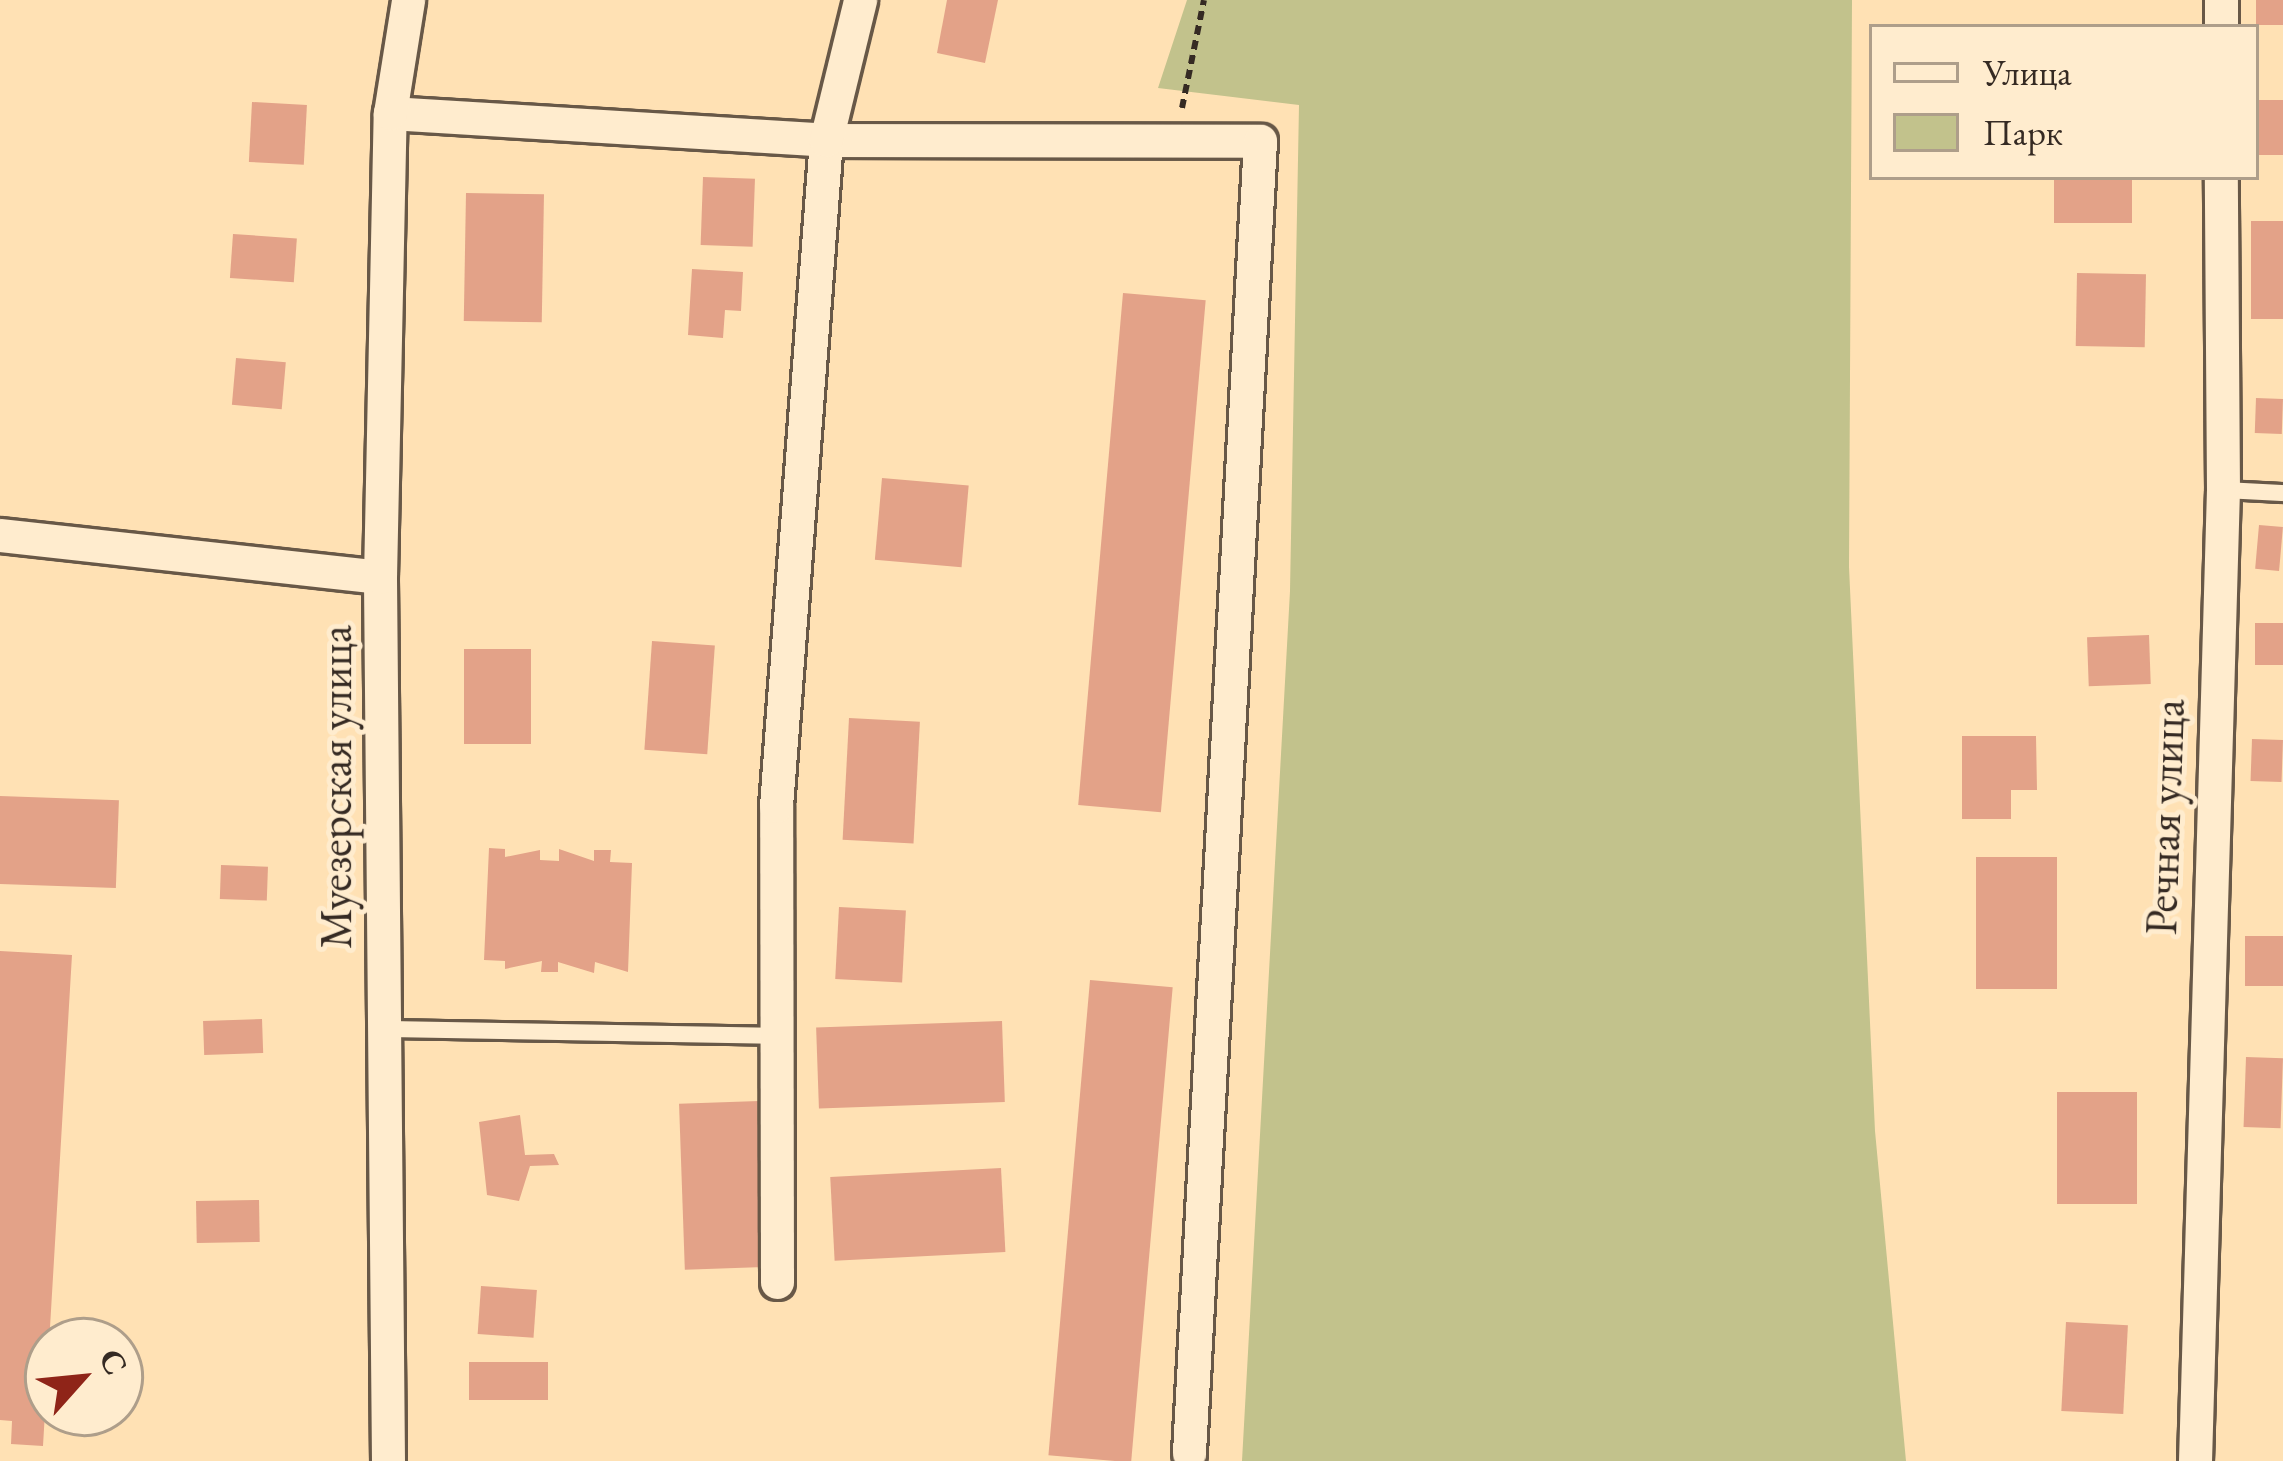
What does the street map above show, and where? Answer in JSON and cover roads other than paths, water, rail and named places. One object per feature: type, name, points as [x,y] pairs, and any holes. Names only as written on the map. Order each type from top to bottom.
[{"type":"street","name":"Муезерская улица","points":[[388,1461],[380,577],[390,113],[408,0]]},
{"type":"street","points":[[777,1282],[776,806],[826,140],[860,0]]},
{"type":"street","points":[[390,113],[826,140],[1260,141],[1189,1453]]},
{"type":"street","name":"Речная улица","points":[[2195,1461],[2223,490],[2222,180]]},
{"type":"street","points":[[0,535],[380,577]]},
{"type":"lane","points":[[2223,490],[2283,493]]},
{"type":"lane","points":[[382,1029],[777,1036]]}]
